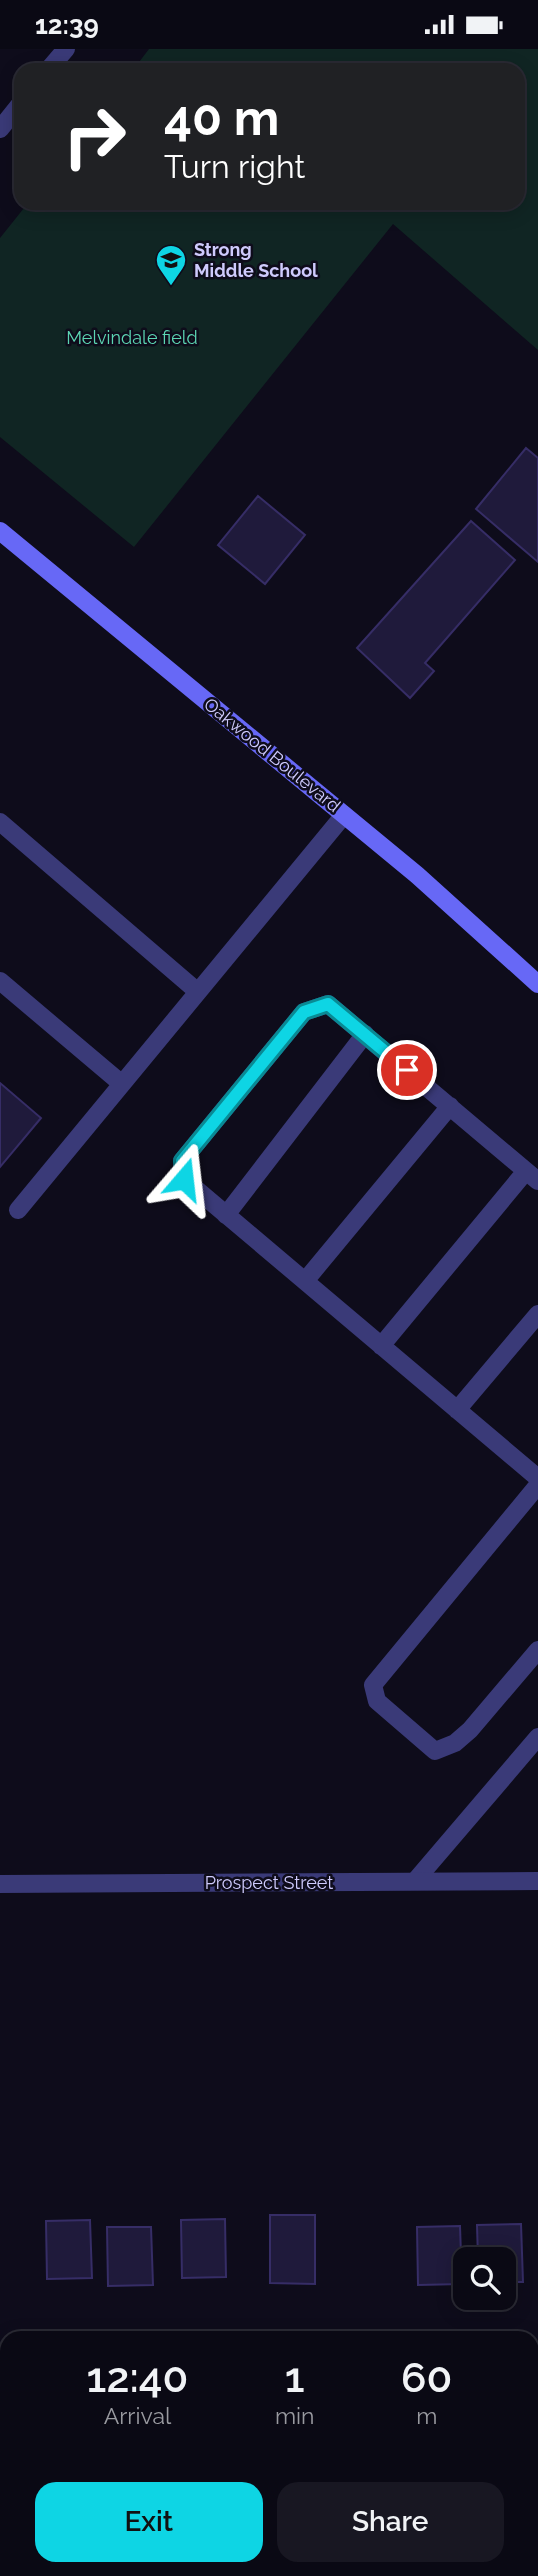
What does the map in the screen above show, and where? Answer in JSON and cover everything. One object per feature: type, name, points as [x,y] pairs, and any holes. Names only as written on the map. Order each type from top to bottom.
[{"type":"main road","name":"Oakwood Boulevard","points":[[0,531],[417,875],[538,984]]},
{"type":"street","points":[[54,63],[66,49]]},
{"type":"street","points":[[0,129],[14,112]]},
{"type":"street","points":[[18,1210],[344,814]]},
{"type":"street","points":[[0,822],[198,992]]},
{"type":"street","points":[[0,981],[122,1084]]},
{"type":"street","points":[[381,1346],[532,1176],[328,1004],[304,1012],[182,1161],[184,1179],[304,1281],[381,1346],[457,1410],[538,1478]]},
{"type":"street","points":[[226,1215],[365,1034]]},
{"type":"street","points":[[304,1281],[450,1106]]},
{"type":"street","points":[[457,1410],[538,1314]]},
{"type":"street","points":[[538,1485],[373,1685],[377,1701],[435,1751],[455,1743],[470,1730],[538,1650]]},
{"type":"street","points":[[415,1881],[538,1737]]},
{"type":"street","name":"Prospect Street","points":[[0,1884],[538,1881]]},
{"type":"green space","name":"Melvindale field","points":[[149,49],[538,49],[538,350],[393,224],[134,547],[0,437],[0,238],[22,210],[525,210],[525,63],[138,63]]},
{"type":"building","points":[[526,448],[538,458],[538,562],[476,509]]},
{"type":"building","points":[[258,496],[305,535],[265,584],[218,545]]},
{"type":"building","points":[[471,521],[515,560],[425,663],[434,671],[410,698],[357,648]]},
{"type":"building","points":[[0,1083],[41,1118],[0,1167]]},
{"type":"building","points":[[270,2215],[315,2215],[315,2284],[270,2283]]},
{"type":"building","points":[[225,2219],[226,2277],[182,2278],[181,2220]]},
{"type":"building","points":[[90,2220],[92,2278],[47,2279],[46,2221]]},
{"type":"building","points":[[521,2224],[523,2282],[516,2282],[516,2247],[478,2247],[477,2225]]},
{"type":"building","points":[[460,2226],[461,2247],[453,2247],[453,2284],[418,2285],[417,2227]]},
{"type":"building","points":[[107,2227],[151,2227],[153,2285],[108,2286]]},
{"type":"place","name":"Strong Middle School","points":[[171,287]]},
{"type":"route","points":[[184,1179],[182,1161],[304,1012],[328,1004],[407,1070]]}]
